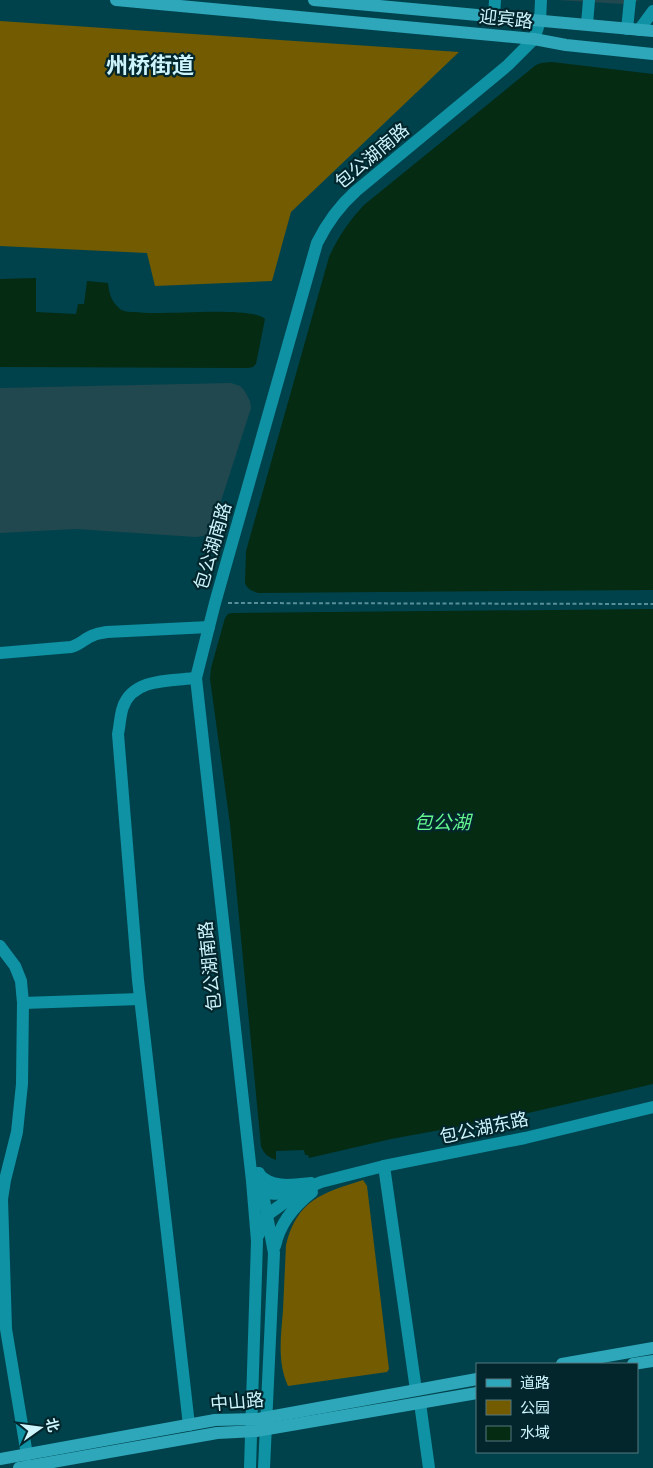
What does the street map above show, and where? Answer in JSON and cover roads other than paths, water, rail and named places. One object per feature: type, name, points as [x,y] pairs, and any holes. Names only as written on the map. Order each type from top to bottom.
[{"type":"main road","name":"迎宾路","points":[[116,0],[534,39],[566,45],[653,54]]},
{"type":"main road","name":"迎宾路","points":[[314,0],[653,31]]},
{"type":"main road","points":[[568,1363],[653,1348]]},
{"type":"main road","points":[[638,1363],[653,1361]]},
{"type":"main road","name":"中山路","points":[[418,1397],[476,1380]]},
{"type":"main road","name":"中山路","points":[[19,1468],[217,1433],[251,1425],[418,1397],[476,1392]]},
{"type":"main road","name":"中山路","points":[[0,1459],[216,1420],[251,1425]]},
{"type":"street","points":[[494,17],[495,0]]},
{"type":"street","name":"包公湖南路","points":[[256,1177],[255,1168],[248,1151],[196,678],[215,603],[317,243],[323,231],[341,206],[356,191],[508,65],[534,39],[540,21],[541,0]]},
{"type":"street","points":[[587,24],[589,0]]},
{"type":"street","points":[[630,0],[633,29]]},
{"type":"street","points":[[633,29],[653,11]]},
{"type":"street","points":[[0,652],[71,647],[80,644],[95,634],[106,632],[209,627]]},
{"type":"street","points":[[189,1425],[140,999],[118,734],[122,707],[128,696],[136,688],[145,684],[196,678]]},
{"type":"street","points":[[0,946],[15,966],[21,981],[23,1003],[22,1084],[17,1132],[4,1180],[2,1199],[6,1329],[27,1455]]},
{"type":"street","points":[[23,1003],[140,999]]},
{"type":"street","name":"包公湖东路","points":[[267,1215],[302,1190],[336,1178],[384,1166],[525,1138],[653,1107]]},
{"type":"street","points":[[384,1166],[428,1468]]},
{"type":"street","points":[[256,1177],[263,1192],[274,1253]]},
{"type":"street","points":[[250,1468],[257,1241],[256,1177]]},
{"type":"street","name":"包公湖东路","points":[[256,1177],[263,1178],[274,1184],[319,1185]]},
{"type":"street","points":[[264,1468],[274,1253],[281,1226],[302,1199],[319,1185]]},
{"type":"street","points":[[263,1192],[278,1194],[302,1190]]},
{"type":"street","points":[[257,1241],[259,1229],[267,1215]]},
{"type":"water","points":[[552,62],[653,74],[653,590],[258,593],[252,591],[245,583],[246,551],[329,257],[336,243],[364,205],[536,65]]},
{"type":"water","points":[[36,278],[36,312],[76,314],[78,304],[84,304],[87,281],[108,283],[114,302],[120,309],[126,311],[148,313],[224,312],[256,315],[265,319],[256,364],[248,368],[0,367],[0,279]]},
{"type":"water","name":"包公湖","points":[[653,609],[653,1084],[511,1117],[391,1139],[309,1158],[308,1155],[305,1155],[304,1150],[276,1151],[276,1160],[269,1156],[263,1151],[261,1146],[230,824],[210,679],[211,668],[225,618],[228,614],[232,613]]},
{"type":"district","name":"州桥街道","points":[[150,65]]}]
